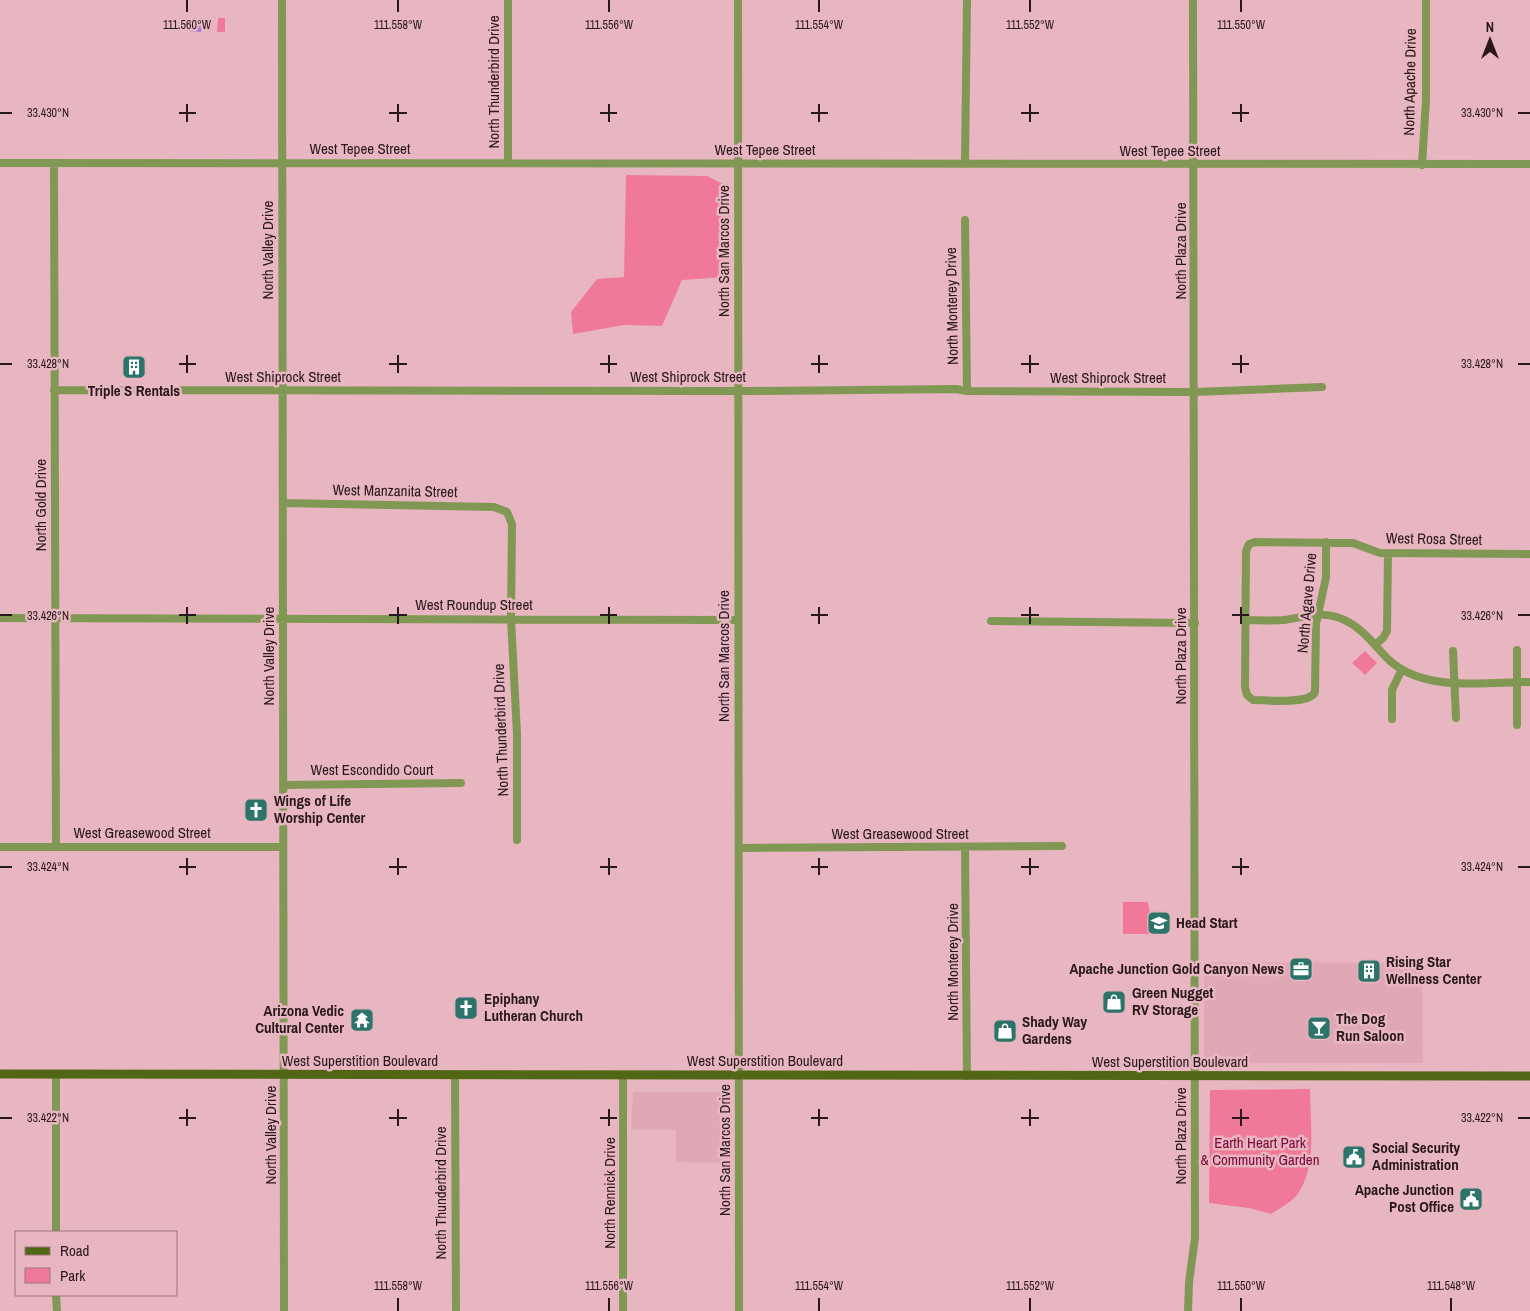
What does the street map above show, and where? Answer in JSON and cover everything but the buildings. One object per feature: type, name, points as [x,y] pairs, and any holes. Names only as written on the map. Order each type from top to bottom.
[{"type":"main road","name":"West Superstition Boulevard","points":[[0,1074],[1530,1076]]},
{"type":"street","name":"North Valley Drive","points":[[282,0],[284,1311]]},
{"type":"street","name":"North Thunderbird Drive","points":[[508,0],[508,163]]},
{"type":"street","name":"North San Marcos Drive","points":[[738,0],[739,1311]]},
{"type":"street","points":[[965,164],[967,0]]},
{"type":"street","name":"North Plaza Drive","points":[[1188,1311],[1189,1282],[1195,1238],[1195,164],[1193,0]]},
{"type":"street","name":"North Apache Drive","points":[[1422,165],[1426,100],[1426,0]]},
{"type":"street","name":"West Tepee Street","points":[[0,163],[1530,164]]},
{"type":"street","name":"North Gold Drive","points":[[54,163],[56,847]]},
{"type":"street","name":"North Monterey Drive","points":[[965,220],[966,391]]},
{"type":"street","name":"West Shiprock Street","points":[[54,390],[738,391],[956,389],[966,391],[1195,392],[1322,387]]},
{"type":"street","name":"West Manzanita Street","points":[[283,503],[494,507],[507,512]]},
{"type":"street","name":"North Thunderbird Drive","points":[[507,512],[512,524],[511,619],[517,734],[517,840]]},
{"type":"street","name":"West Rosa Street","points":[[1246,620],[1246,552],[1249,544],[1256,542],[1353,543],[1380,554],[1530,554]]},
{"type":"street","name":"North Agave Drive","points":[[1246,620],[1245,687],[1252,700],[1305,700],[1313,695],[1316,687],[1318,615],[1326,577],[1326,542]]},
{"type":"street","points":[[1376,644],[1387,631],[1388,554]]},
{"type":"street","points":[[1246,620],[1285,620],[1318,615],[1335,616],[1350,622],[1366,633],[1390,660],[1428,680],[1530,682]]},
{"type":"street","name":"West Roundup Street","points":[[0,618],[738,620]]},
{"type":"street","points":[[991,621],[1195,623]]},
{"type":"street","points":[[1517,650],[1517,725]]},
{"type":"street","points":[[1453,652],[1456,718]]},
{"type":"street","points":[[1392,718],[1392,690],[1402,668]]},
{"type":"street","name":"West Escondido Court","points":[[283,785],[461,784]]},
{"type":"street","name":"West Greasewood Street","points":[[739,848],[1062,846]]},
{"type":"street","name":"West Greasewood Street","points":[[0,847],[283,847]]},
{"type":"street","name":"North Monterey Drive","points":[[965,847],[967,1076]]},
{"type":"street","points":[[56,1074],[56,1231]]},
{"type":"street","name":"North Thunderbird Drive","points":[[455,1075],[456,1311]]},
{"type":"street","name":"North Rennick Drive","points":[[623,1311],[624,1075]]},
{"type":"street","points":[[56,1296],[56,1311]]},
{"type":"shaded area","points":[[187,24],[201,25],[201,32],[187,31]]},
{"type":"shaded area","points":[[1204,962],[1422,963],[1423,1063],[1211,1063],[1204,1057]]},
{"type":"shaded area","points":[[633,1092],[729,1092],[732,1095],[731,1163],[676,1162],[676,1130],[631,1130]]},
{"type":"green space","points":[[218,18],[225,18],[225,32],[217,32]]},
{"type":"green space","points":[[626,175],[707,176],[731,188],[727,277],[682,280],[662,326],[624,325],[573,334],[571,312],[597,279],[624,277]]},
{"type":"green space","points":[[1365,651],[1377,663],[1365,675],[1352,663]]},
{"type":"green space","points":[[1123,902],[1148,902],[1150,913],[1153,913],[1152,934],[1123,934]]},
{"type":"green space","name":"Earth Heart Park & Community Garden","points":[[1310,1089],[1310,1156],[1305,1181],[1297,1195],[1271,1214],[1249,1208],[1209,1203],[1210,1090]]},
{"type":"place","name":"Triple S Rentals","points":[[134,367]]},
{"type":"place","name":"Wings of Life Worship Center","points":[[256,810]]},
{"type":"place","name":"Head Start","points":[[1159,923]]},
{"type":"place","name":"Apache Junction Gold Canyon News","points":[[1301,969]]},
{"type":"place","name":"Rising Star Wellness Center","points":[[1369,971]]},
{"type":"place","name":"Green Nugget RV Storage","points":[[1114,1002]]},
{"type":"place","name":"Epiphany Lutheran Church","points":[[466,1008]]},
{"type":"place","name":"Arizona Vedic Cultural Center","points":[[362,1020]]},
{"type":"place","name":"The Dog Run Saloon","points":[[1319,1028]]},
{"type":"place","name":"Shady Way Gardens","points":[[1005,1031]]},
{"type":"place","name":"Social Security Administration","points":[[1354,1157]]},
{"type":"place","name":"Apache Junction Post Office","points":[[1471,1199]]}]
